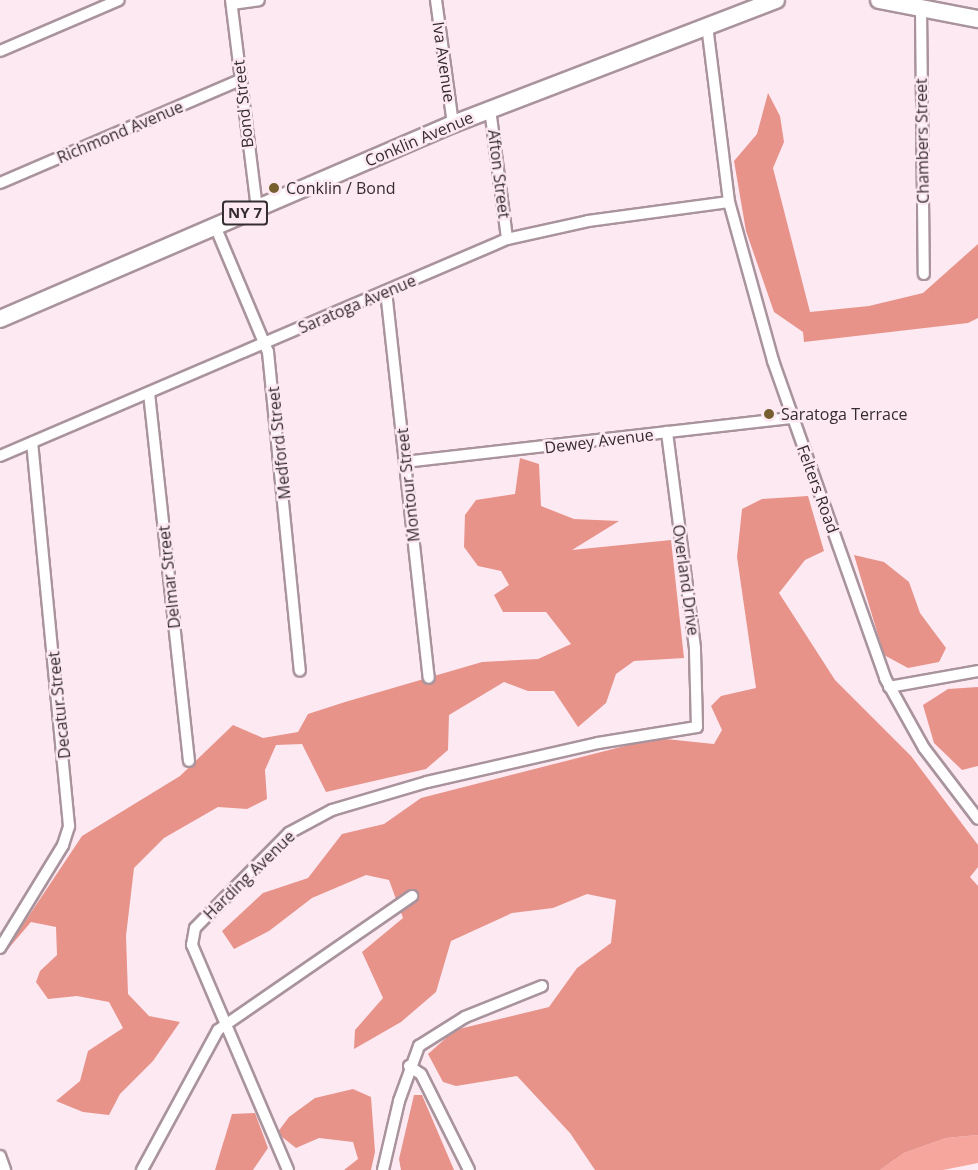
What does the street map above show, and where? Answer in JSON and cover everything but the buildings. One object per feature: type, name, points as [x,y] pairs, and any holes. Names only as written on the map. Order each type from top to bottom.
[{"type":"main road","name":"Conklin Avenue","points":[[0,319],[453,124],[776,0]]},
{"type":"main road","points":[[879,0],[978,20]]},
{"type":"street","points":[[0,51],[119,0]]},
{"type":"street","points":[[231,2],[259,0]]},
{"type":"street","name":"Iva Avenue","points":[[436,0],[453,124]]},
{"type":"street","name":"Bond Street","points":[[231,2],[257,208]]},
{"type":"street","name":"Chambers Street","points":[[921,8],[924,274]]},
{"type":"street","name":"Felters Road","points":[[707,25],[729,202],[793,418],[889,687],[924,748],[978,819]]},
{"type":"street","name":"Richmond Avenue","points":[[0,183],[240,80]]},
{"type":"street","name":"Afton Street","points":[[490,109],[507,239]]},
{"type":"street","name":"Saratoga Avenue","points":[[0,456],[507,239],[588,222],[729,202]]},
{"type":"street","name":"Medford Street","points":[[215,226],[266,343],[300,670]]},
{"type":"street","name":"Montour Street","points":[[386,291],[429,678]]},
{"type":"street","name":"Delmar Street","points":[[149,393],[189,761]]},
{"type":"street","name":"Dewey Avenue","points":[[405,462],[793,418]]},
{"type":"street","name":"Overland Drive","points":[[667,432],[695,648],[697,727]]},
{"type":"street","name":"Decatur Street","points":[[0,948],[63,845],[69,826],[32,443]]},
{"type":"street","points":[[889,687],[978,671]]},
{"type":"street","name":"Harding Avenue","points":[[288,1170],[191,938],[202,921],[303,825],[352,802],[427,782],[598,743],[697,727]]},
{"type":"street","points":[[142,1170],[207,1047],[227,1024],[412,896]]},
{"type":"street","points":[[383,1170],[409,1066],[428,1038],[465,1017],[542,986]]},
{"type":"street","points":[[409,1066],[421,1074],[469,1170]]},
{"type":"street","points":[[0,1156],[5,1170]]},
{"type":"shaded area","points":[[768,93],[780,116],[784,142],[773,168],[810,312],[869,306],[923,293],[978,244],[978,318],[968,323],[804,342],[803,332],[774,312],[746,231],[734,161],[757,134]]},
{"type":"shaded area","points":[[520,458],[539,464],[541,506],[574,519],[619,521],[572,550],[671,540],[684,658],[634,661],[616,674],[606,703],[578,727],[554,691],[528,691],[504,682],[449,715],[448,750],[426,769],[326,792],[302,744],[276,745],[265,770],[267,799],[247,809],[218,807],[164,838],[134,868],[126,936],[128,994],[149,1016],[180,1022],[153,1061],[120,1094],[109,1115],[83,1112],[56,1101],[80,1081],[88,1051],[123,1028],[109,1002],[77,996],[48,999],[36,982],[40,971],[57,955],[56,927],[31,922],[2,956],[82,836],[180,776],[233,725],[263,738],[298,732],[308,714],[345,702],[482,662],[538,659],[571,644],[546,612],[503,612],[494,595],[509,585],[501,571],[478,566],[464,547],[465,515],[476,500],[515,494]]},
{"type":"shaded area","points":[[808,496],[824,551],[805,560],[779,593],[835,680],[911,756],[978,845],[978,867],[970,877],[978,886],[978,1135],[946,1138],[904,1153],[880,1170],[595,1170],[570,1133],[517,1076],[456,1086],[443,1082],[428,1054],[455,1030],[549,1007],[577,968],[611,943],[616,900],[587,894],[553,908],[512,913],[451,941],[436,992],[401,1022],[354,1049],[355,1030],[383,998],[362,952],[403,918],[389,880],[366,875],[312,898],[269,931],[234,949],[222,931],[263,893],[308,878],[342,834],[384,824],[421,798],[656,738],[714,744],[722,730],[711,706],[721,696],[756,688],[737,557],[742,509],[762,499]]},
{"type":"shaded area","points":[[854,555],[884,562],[909,582],[920,613],[946,648],[939,662],[908,668],[884,655]]},
{"type":"shaded area","points":[[978,687],[978,766],[962,770],[934,743],[923,705],[948,689]]},
{"type":"shaded area","points":[[353,1089],[371,1097],[375,1152],[371,1170],[344,1170],[358,1159],[353,1142],[319,1138],[296,1148],[277,1133],[289,1117],[315,1098]]},
{"type":"shaded area","points":[[414,1095],[422,1095],[454,1170],[401,1170],[399,1159]]},
{"type":"shaded area","points":[[255,1113],[268,1148],[253,1170],[215,1170],[232,1114]]},
{"type":"shaded area","points":[[978,1135],[978,1163],[943,1170],[880,1170],[904,1153],[946,1138]]},
{"type":"place","name":"Conklin / Bond","points":[[274,188]]},
{"type":"place","name":"Saratoga Terrace","points":[[769,414]]}]
